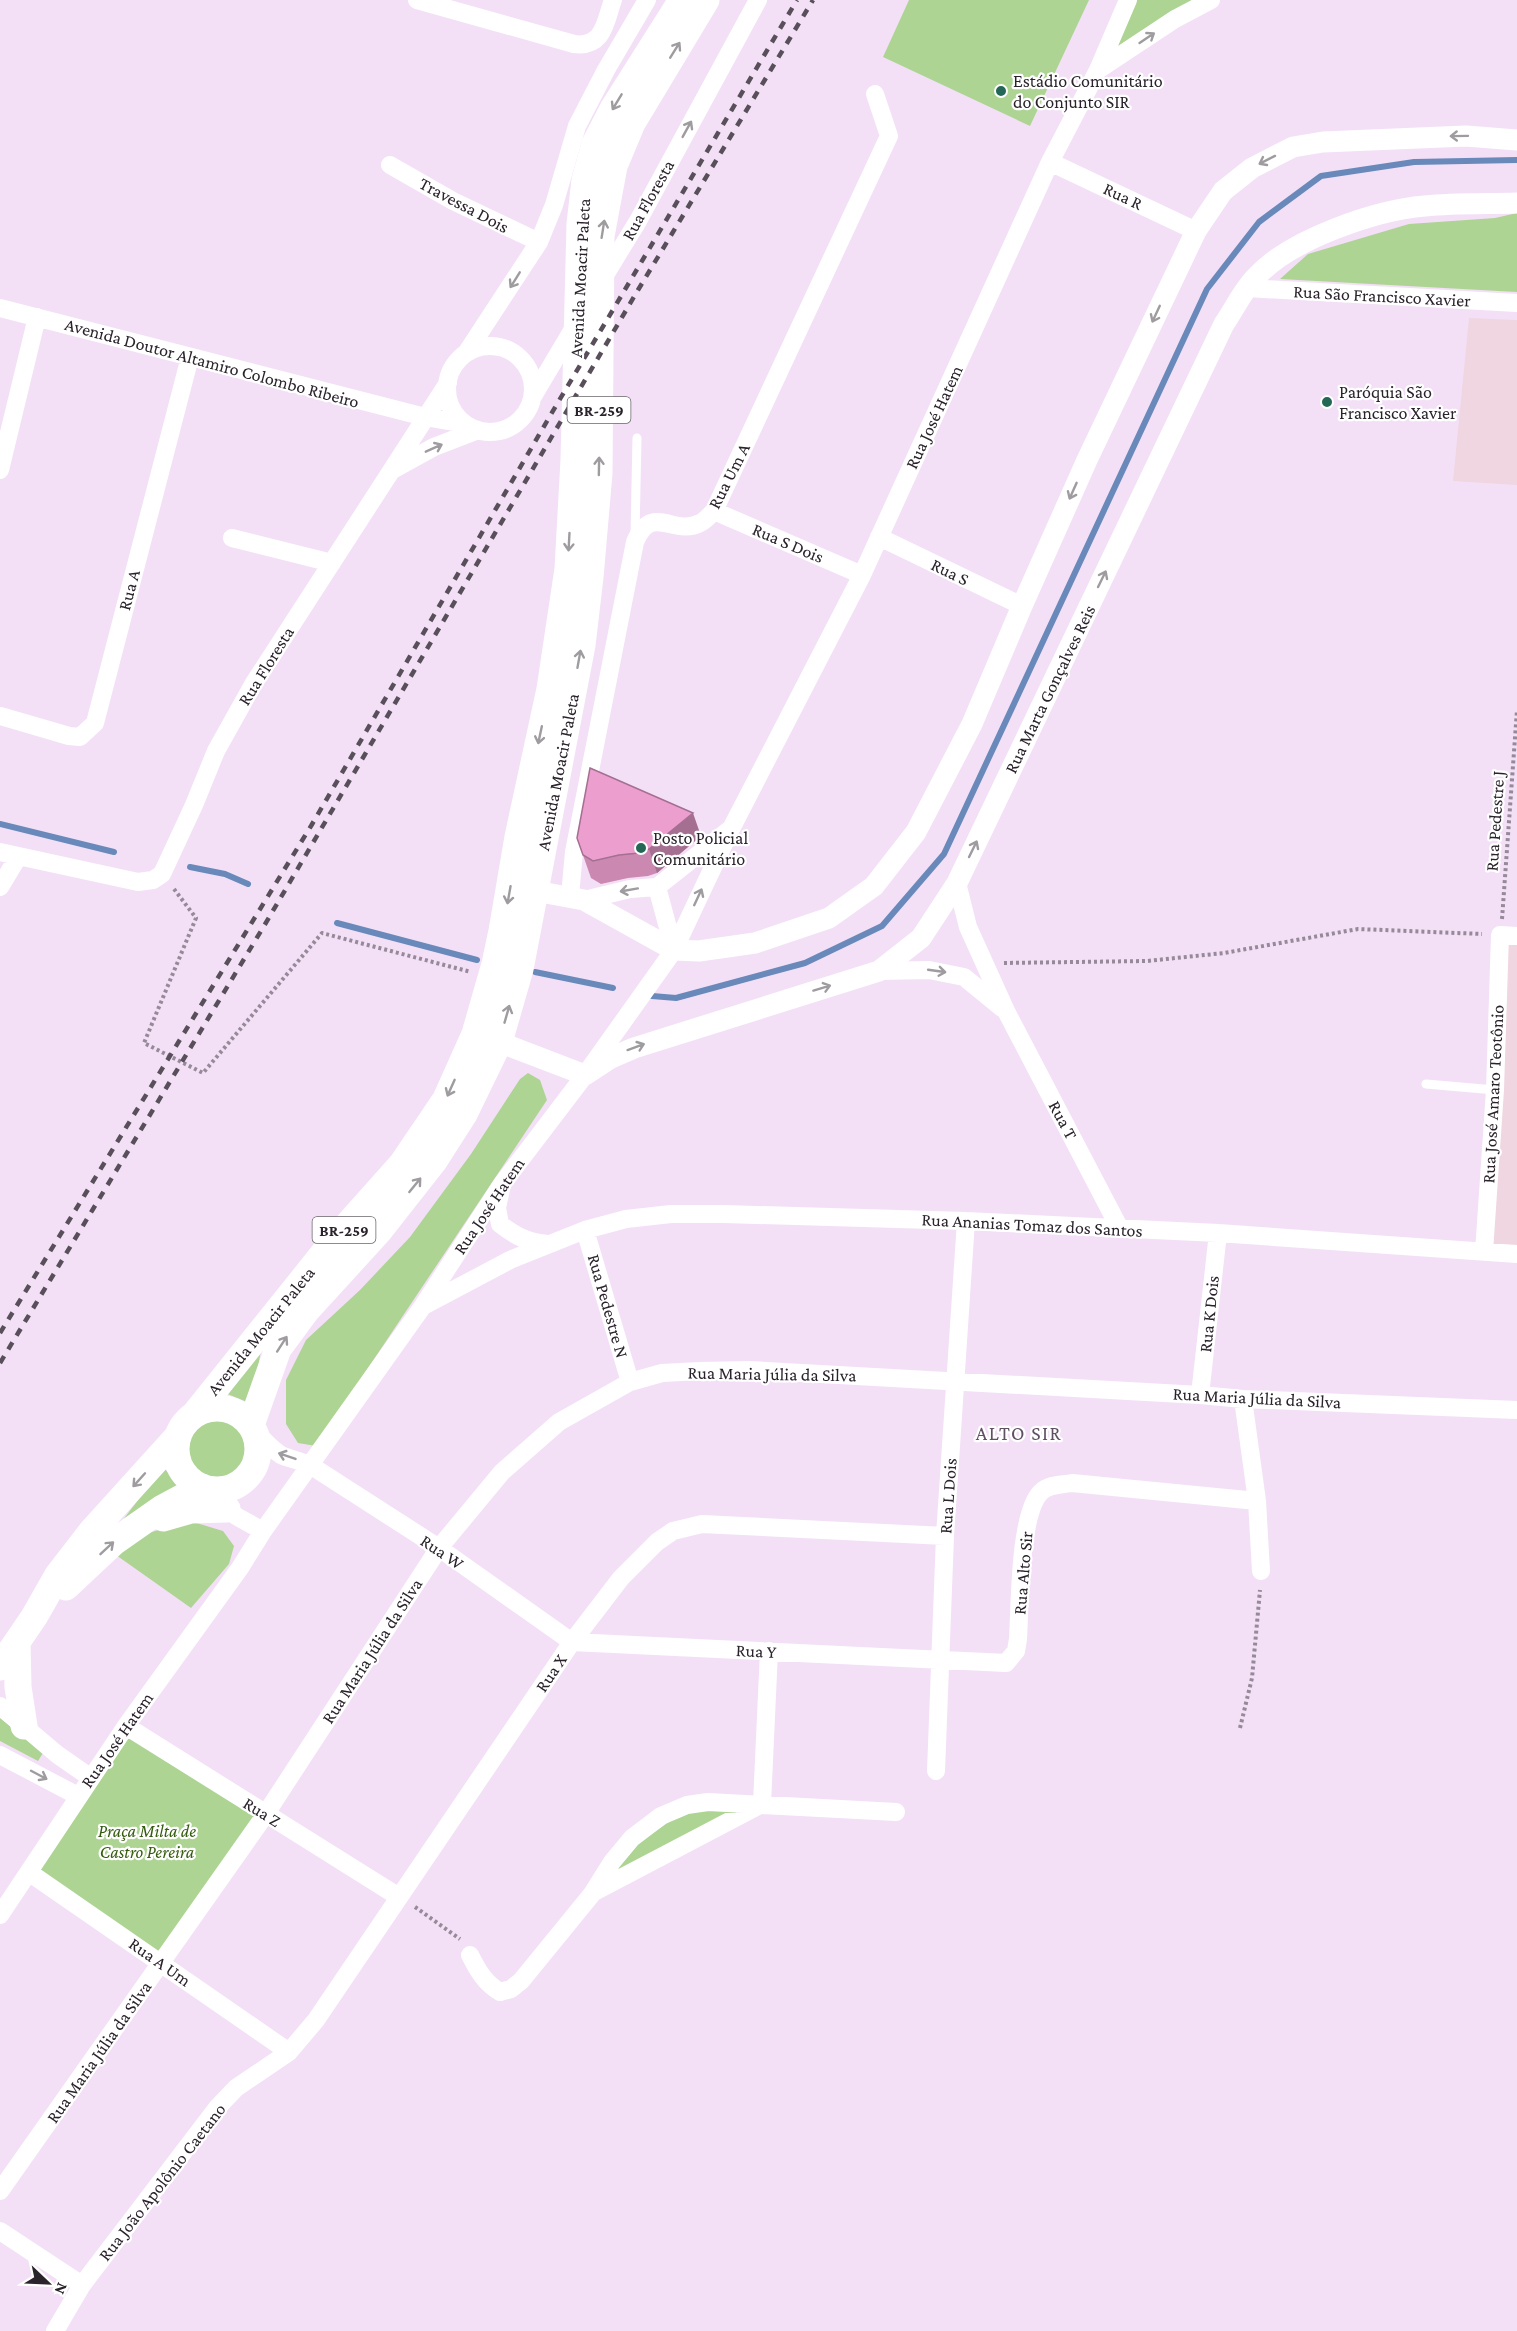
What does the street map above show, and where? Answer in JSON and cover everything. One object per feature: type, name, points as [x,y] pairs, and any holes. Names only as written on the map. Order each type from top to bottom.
[{"type":"main road","name":"Avenida Moacir Paleta","points":[[0,1667],[34,1617],[58,1575],[92,1532],[178,1436],[185,1424],[336,1238],[402,1164],[446,1099],[475,1034],[502,931],[518,837],[550,689],[568,569],[574,460],[580,224],[585,180],[595,144],[613,109],[682,0]]},
{"type":"main road","name":"Avenida Moacir Paleta","points":[[253,1428],[278,1349],[306,1311],[379,1231],[435,1161],[464,1113],[499,1042],[520,969],[582,645],[599,473],[601,236],[614,166],[632,123],[706,0]]},
{"type":"main road","name":"Avenida Moacir Paleta","points":[[34,1617],[114,1542],[161,1509],[204,1488],[221,1490],[234,1487],[245,1480],[253,1470],[258,1457],[259,1444],[253,1428],[237,1413],[219,1407],[195,1414]]},
{"type":"main road","points":[[178,1436],[176,1448],[183,1472],[191,1481],[204,1488]]},
{"type":"main road","points":[[134,1528],[191,1510],[232,1512]]},
{"type":"main road","points":[[17,1642],[18,1687],[24,1726]]},
{"type":"street","points":[[417,0],[586,46],[600,37],[613,0]]},
{"type":"street","name":"Rua Floresta","points":[[162,874],[216,751],[254,683],[448,383],[451,371],[458,360],[467,352],[539,242],[554,205],[578,126],[606,70],[647,0]]},
{"type":"street","name":"Rua Floresta","points":[[425,417],[492,432],[506,429],[518,422],[527,411],[532,398],[638,221],[758,0]]},
{"type":"street","name":"Rua José Hatem","points":[[0,1915],[126,1726],[240,1568],[263,1531],[423,1306],[502,1184],[585,1075],[674,950],[731,829],[862,575],[1050,162],[1098,70],[1128,0]]},
{"type":"street","points":[[1098,70],[1175,19],[1211,0]]},
{"type":"street","name":"Rua Um A","points":[[635,542],[643,527],[650,523],[700,524],[714,511],[889,136],[875,94]]},
{"type":"street","points":[[535,891],[577,898],[674,950],[717,950],[755,943],[829,918],[874,886],[916,832],[972,724],[1087,460],[1196,231],[1223,191],[1252,168],[1293,147],[1356,139],[1466,136],[1517,140]]},
{"type":"street","name":"Rua R","points":[[1050,162],[1196,231]]},
{"type":"street","name":"Travessa Dois","points":[[390,165],[453,201],[539,242]]},
{"type":"street","name":"Rua Marta Gonçalves Reis","points":[[585,1075],[611,1058],[634,1048],[879,971],[921,938],[957,883],[1224,324],[1247,288],[1258,275],[1281,256],[1306,241],[1355,223],[1390,212],[1424,206],[1517,203]]},
{"type":"street","name":"Rua São Francisco Xavier","points":[[1247,288],[1517,303]]},
{"type":"street","name":"Avenida Doutor Altamiro Colombo Ribeiro","points":[[0,308],[425,417]]},
{"type":"street","points":[[0,470],[37,317]]},
{"type":"street","points":[[467,352],[495,345],[509,349],[520,357],[529,369],[533,383],[532,398]]},
{"type":"street","name":"Rua A","points":[[0,716],[69,736],[80,737],[95,723],[190,357]]},
{"type":"street","points":[[448,383],[448,399],[454,412],[471,427]]},
{"type":"street","name":"Rua Floresta","points":[[393,470],[471,427]]},
{"type":"street","name":"Rua S Dois","points":[[714,511],[862,575]]},
{"type":"street","name":"Rua S","points":[[879,537],[1022,606]]},
{"type":"street","points":[[232,538],[332,563]]},
{"type":"street","points":[[577,898],[574,852],[635,542]]},
{"type":"street","name":"Rua José Hatem","points":[[657,886],[731,829]]},
{"type":"street","points":[[0,887],[9,855],[138,882],[153,880],[162,874]]},
{"type":"street","name":"Rua T","points":[[957,883],[968,927],[1006,1011],[1120,1229]]},
{"type":"street","points":[[577,898],[657,886],[674,950]]},
{"type":"street","name":"Rua José Amaro Teotônio","points":[[1484,1252],[1509,935]]},
{"type":"street","name":"Rua T","points":[[879,971],[928,970],[964,977],[1006,1011]]},
{"type":"street","points":[[499,1042],[585,1075]]},
{"type":"street","points":[[502,1184],[496,1208],[500,1224],[516,1236],[536,1243],[550,1244]]},
{"type":"street","name":"Rua Ananias Tomaz dos Santos","points":[[423,1306],[510,1260],[585,1230],[626,1219],[670,1214],[966,1221],[1218,1233],[1517,1254]]},
{"type":"street","name":"Rua L Dois","points":[[936,1771],[945,1536],[966,1221]]},
{"type":"street","name":"Rua Pedestre N","points":[[585,1230],[630,1382]]},
{"type":"street","name":"Rua K Dois","points":[[1200,1395],[1218,1233]]},
{"type":"street","name":"Rua Maria Júlia da Silva","points":[[0,2191],[266,1815],[439,1548],[502,1472],[559,1422],[630,1382],[662,1373],[750,1370],[1243,1399],[1517,1410]]},
{"type":"street","points":[[1243,1399],[1257,1501],[1261,1571]]},
{"type":"street","points":[[253,1428],[274,1450],[310,1466]]},
{"type":"street","name":"Rua W","points":[[310,1466],[439,1548],[572,1642]]},
{"type":"street","name":"Rua Alto Sir","points":[[941,1660],[1006,1663],[1016,1651],[1026,1531],[1040,1493],[1050,1486],[1072,1483],[1257,1501]]},
{"type":"street","name":"Rua José Hatem","points":[[204,1488],[232,1512],[263,1531]]},
{"type":"street","name":"Rua José Hatem","points":[[232,1512],[246,1543],[240,1568]]},
{"type":"street","name":"Rua X","points":[[289,2052],[323,2010],[572,1642],[621,1578],[646,1551],[674,1532],[702,1524],[945,1536]]},
{"type":"street","name":"Rua Y","points":[[572,1642],[941,1660]]},
{"type":"street","points":[[762,1804],[770,1651]]},
{"type":"street","points":[[0,1706],[58,1755],[91,1778]]},
{"type":"street","name":"Rua Z","points":[[126,1726],[399,1897]]},
{"type":"street","points":[[0,1755],[78,1796]]},
{"type":"street","points":[[470,1955],[489,1985],[500,1992],[511,1989],[521,1981],[592,1894],[612,1862],[632,1838],[661,1816],[687,1805],[708,1802],[896,1812]]},
{"type":"street","points":[[592,1894],[762,1804]]},
{"type":"street","name":"Rua A Um","points":[[30,1873],[289,2052]]},
{"type":"street","name":"Rua João Apolônio Caetano","points":[[56,2331],[82,2285],[217,2108],[236,2088],[289,2052]]},
{"type":"street","points":[[0,2231],[82,2285]]},
{"type":"lane","points":[[635,542],[637,438]]},
{"type":"lane","points":[[1426,1084],[1495,1090]]},
{"type":"path","name":"Rua Pedestre J","points":[[1509,935],[1511,778],[1517,710]]},
{"type":"path","points":[[1511,778],[1517,779]]},
{"type":"path","points":[[162,874],[196,918],[144,1043],[203,1073],[322,933],[491,977]]},
{"type":"path","points":[[985,963],[1147,961],[1224,953],[1358,929],[1509,935]]},
{"type":"path","points":[[1240,1728],[1252,1678],[1261,1571]]},
{"type":"path","points":[[399,1897],[459,1937]]},
{"type":"shaded area","points":[[1469,318],[1517,320],[1517,485],[1453,481]]},
{"type":"shaded area","points":[[1500,935],[1517,936],[1517,1254],[1484,1252]]},
{"type":"green space","name":"Estádio Comunitário do Conjunto SIR","points":[[909,0],[1089,0],[1030,126],[883,57]]},
{"type":"green space","points":[[1129,0],[1202,0],[1105,64]]},
{"type":"green space","points":[[1517,213],[1517,292],[1280,279],[1308,254],[1409,224],[1495,218]]},
{"type":"green space","points":[[528,1073],[540,1080],[547,1100],[316,1446],[298,1443],[286,1424],[286,1380],[306,1340],[360,1290],[410,1237],[471,1154],[520,1079]]},
{"type":"green space","points":[[261,1350],[252,1404],[225,1393]]},
{"type":"green space","points":[[218,1414],[231,1417],[243,1424],[250,1436],[253,1449],[250,1462],[243,1474],[231,1481],[218,1484],[205,1481],[193,1474],[186,1462],[183,1449],[186,1436],[193,1424],[205,1417]]},
{"type":"green space","points":[[163,1467],[181,1487],[110,1537]]},
{"type":"green space","points":[[190,1521],[223,1531],[234,1546],[229,1564],[191,1608],[116,1555],[148,1533]]},
{"type":"green space","points":[[0,1718],[43,1753],[38,1761],[0,1741]]},
{"type":"green space","name":"Praça Milta de Castro Pereira","points":[[126,1726],[265,1815],[162,1963],[30,1873]]},
{"type":"green space","points":[[746,1807],[603,1884],[624,1853],[689,1808]]},
{"type":"building","points":[[590,768],[693,813],[649,849],[639,853],[593,861],[583,855],[577,838]]},
{"type":"waterway","points":[[652,996],[676,998],[805,963],[882,926],[944,854],[1207,289],[1259,222],[1321,176],[1414,162],[1517,160]]},
{"type":"waterway","points":[[0,824],[114,852]]},
{"type":"waterway","points":[[190,867],[225,874],[248,884]]},
{"type":"waterway","points":[[337,923],[477,960]]},
{"type":"waterway","points":[[535,972],[613,988]]},
{"type":"railway","points":[[0,1333],[311,826],[557,404],[797,0]]},
{"type":"railway","points":[[0,1363],[264,926],[638,290],[813,0]]},
{"type":"place","name":"Estádio Comunitário do Conjunto SIR","points":[[1001,91]]},
{"type":"place","name":"Paróquia São Francisco Xavier","points":[[1327,402]]},
{"type":"place","name":"Posto Policial Comunitário","points":[[641,848]]},
{"type":"district","name":"ALTO SIR","points":[[1019,1433]]}]
